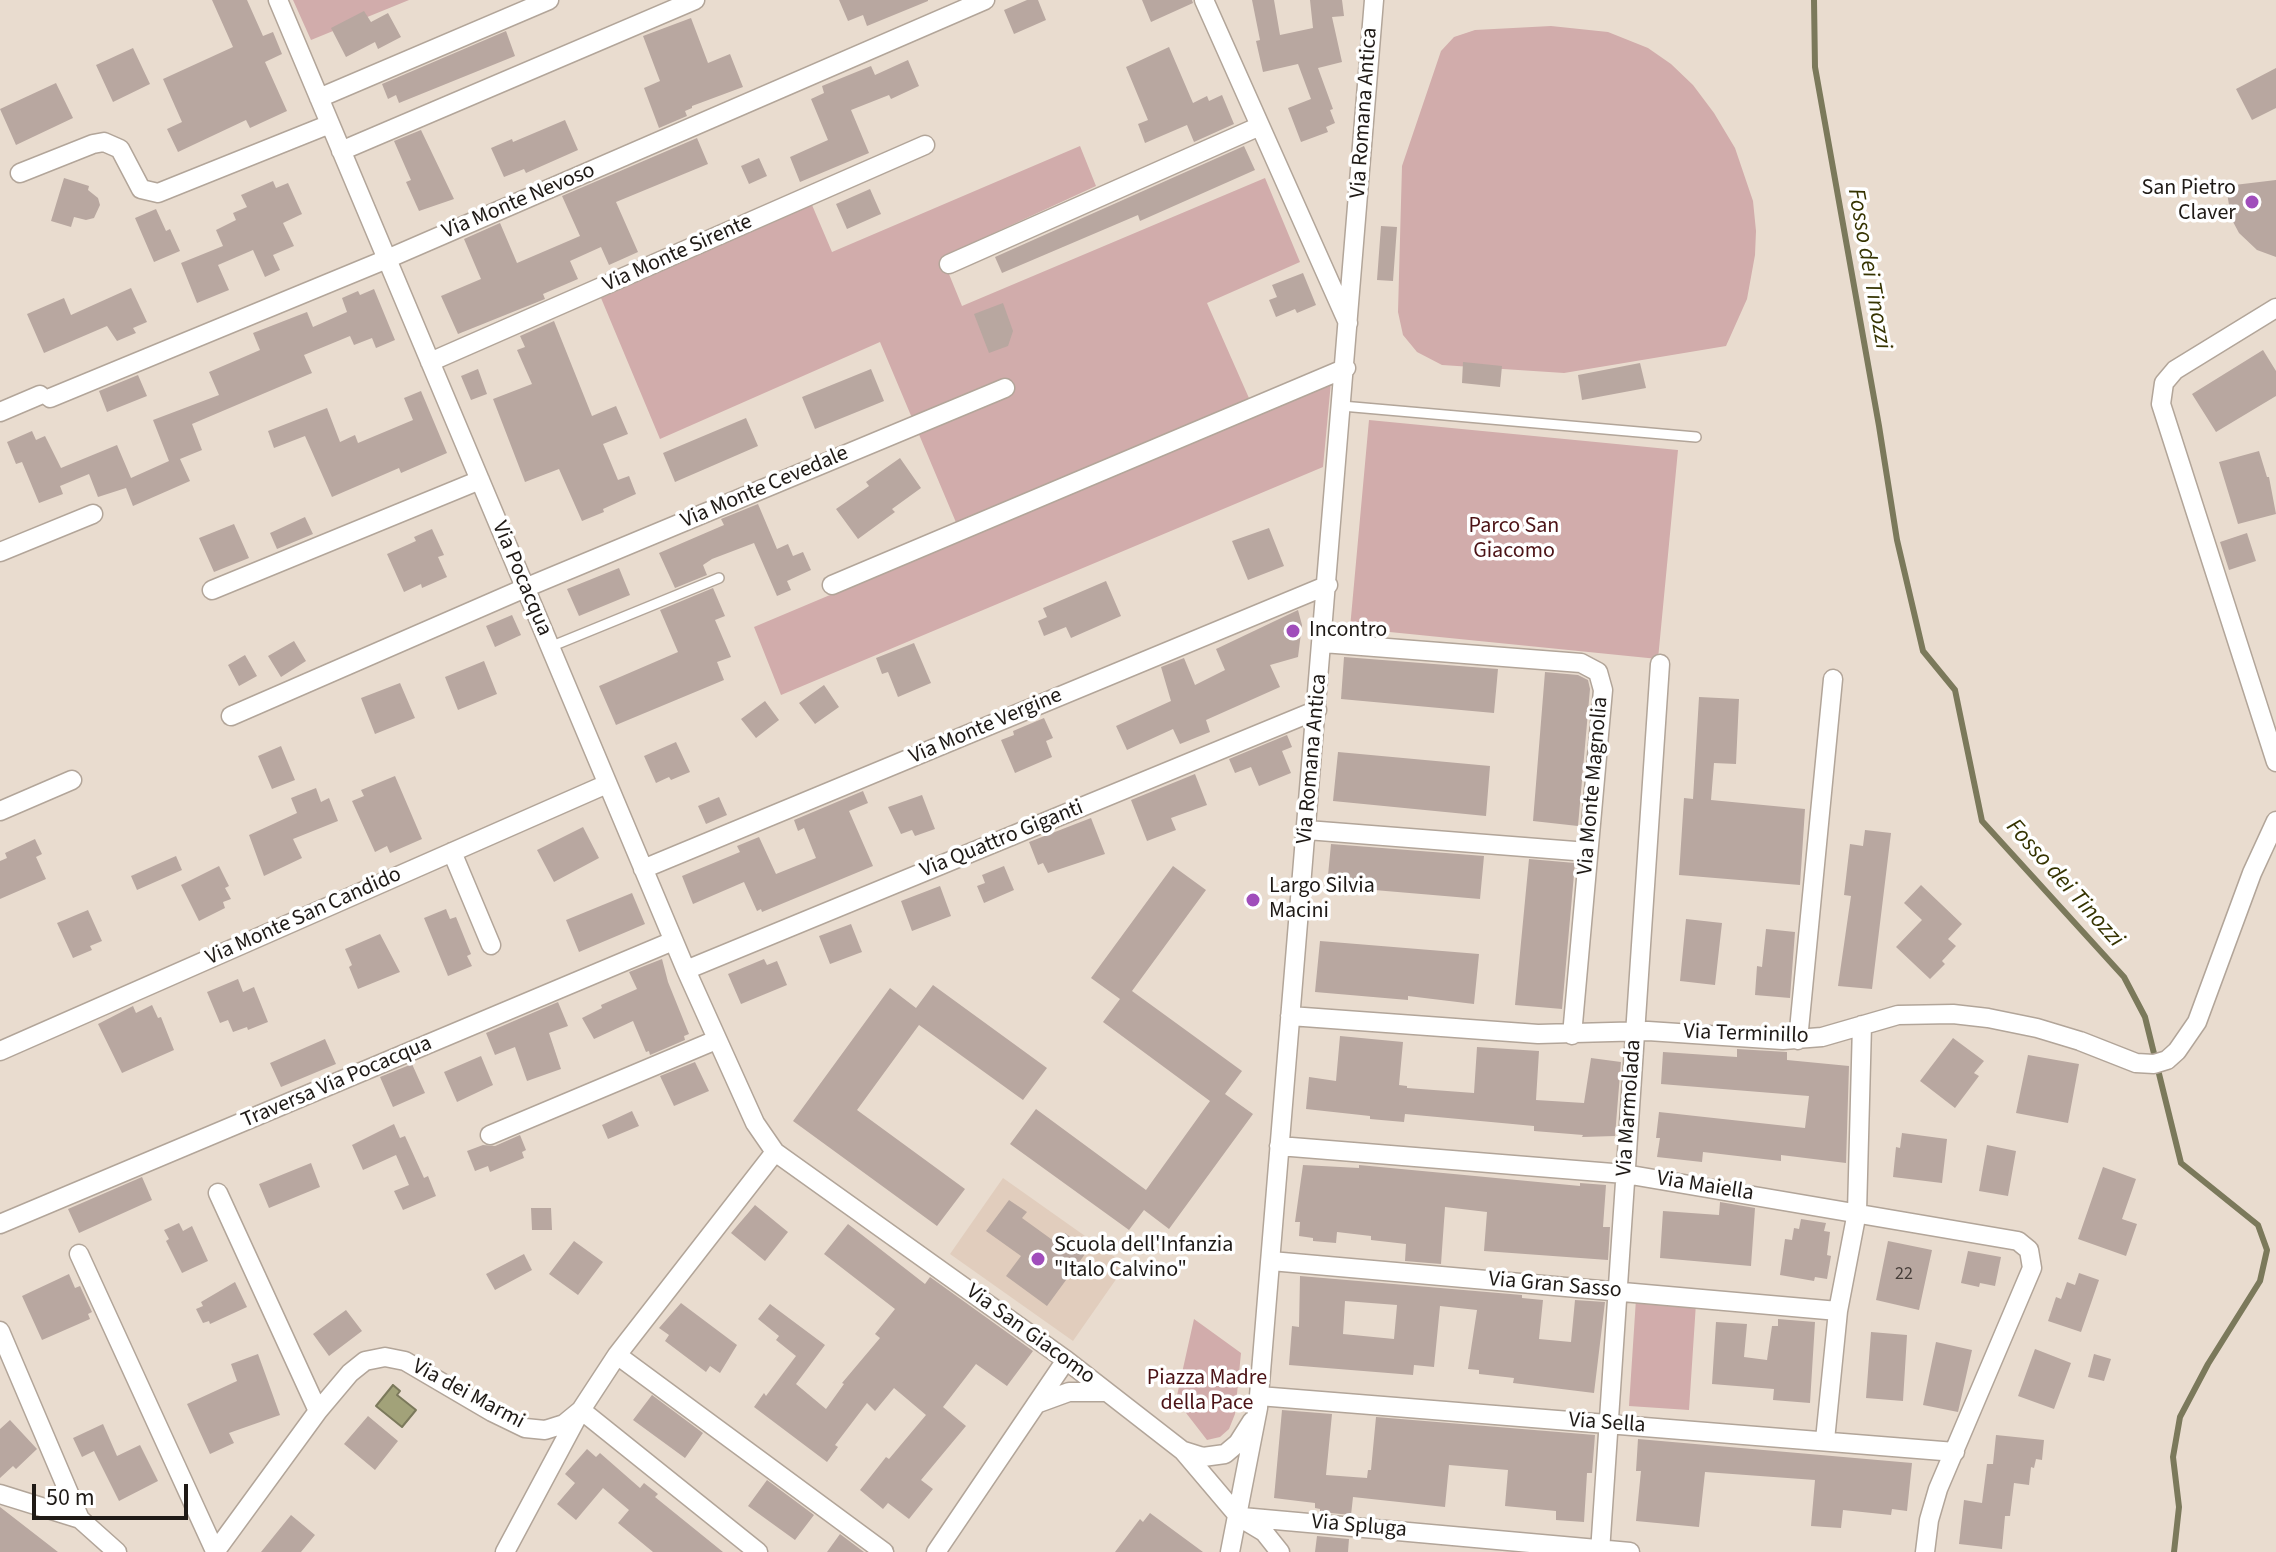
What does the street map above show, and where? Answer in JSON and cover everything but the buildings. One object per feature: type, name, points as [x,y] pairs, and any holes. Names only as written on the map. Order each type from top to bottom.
[{"type":"street","name":"Via Pocacqua","points":[[278,0],[673,941],[755,1123],[775,1152]]},
{"type":"street","points":[[319,98],[549,0]]},
{"type":"street","points":[[341,151],[695,0]]},
{"type":"street","name":"Via Monte Nevoso","points":[[0,412],[387,259],[985,0]]},
{"type":"street","points":[[1204,0],[1349,325]]},
{"type":"street","name":"Via Romana Antica","points":[[1239,1517],[1259,1402],[1374,0]]},
{"type":"street","points":[[20,173],[93,144],[110,143],[120,149],[141,189],[158,193],[330,124]]},
{"type":"street","points":[[949,264],[1260,126]]},
{"type":"street","name":"Via Monte Sirente","points":[[430,362],[925,145]]},
{"type":"street","points":[[2276,308],[2175,370],[2164,383],[2161,397],[2163,418],[2276,762]]},
{"type":"street","points":[[832,585],[1346,368]]},
{"type":"street","name":"Via Monte Cevedale","points":[[231,716],[525,588],[1005,388]]},
{"type":"street","points":[[212,590],[480,480]]},
{"type":"street","points":[[0,552],[93,514]]},
{"type":"street","name":"Via Monte Vergine","points":[[643,869],[1328,585]]},
{"type":"street","name":"Via Monte Magnolia","points":[[1323,643],[1581,663],[1594,669],[1602,681],[1572,1035]]},
{"type":"street","name":"Via Marmolada","points":[[1600,1551],[1660,664]]},
{"type":"street","points":[[1798,1040],[1833,679]]},
{"type":"street","name":"Via Quattro Giganti","points":[[686,970],[1317,710]]},
{"type":"street","points":[[0,811],[72,780]]},
{"type":"street","name":"Via Monte San Candido","points":[[0,1051],[607,784]]},
{"type":"street","name":"Via Terminillo","points":[[1290,1016],[1572,1035],[1636,1031],[1798,1040],[1822,1037],[1907,1014],[1976,1016],[2052,1032],[2132,1062],[2157,1062],[2182,1046],[2197,1022],[2252,873],[2276,821]]},
{"type":"street","points":[[1307,830],[1588,852]]},
{"type":"street","points":[[452,852],[491,945]]},
{"type":"street","points":[[2252,873],[2276,861]]},
{"type":"street","name":"Traversa Via Pocacqua","points":[[0,1224],[673,941]]},
{"type":"street","points":[[1825,1440],[1838,1311],[1857,1212],[1862,1025]]},
{"type":"street","points":[[490,1135],[716,1040]]},
{"type":"street","name":"Via Maiella","points":[[1279,1146],[1625,1174],[2018,1241],[2029,1250],[2032,1268],[1955,1452]]},
{"type":"street","name":"Via dei Marmi","points":[[215,1552],[318,1411],[360,1363],[385,1357],[405,1361],[525,1428],[545,1430],[558,1427],[581,1410],[617,1355],[775,1152]]},
{"type":"street","name":"Via San Giacomo","points":[[775,1152],[1066,1360],[1183,1451],[1239,1517]]},
{"type":"street","points":[[218,1193],[318,1411]]},
{"type":"street","points":[[79,1254],[215,1552]]},
{"type":"street","name":"Via Gran Sasso","points":[[1271,1261],[1838,1311]]},
{"type":"street","points":[[0,1331],[80,1519]]},
{"type":"street","points":[[617,1355],[884,1552]]},
{"type":"street","points":[[936,1552],[1066,1360]]},
{"type":"street","points":[[1036,1404],[1069,1392],[1107,1392]]},
{"type":"street","points":[[1183,1451],[1203,1457],[1225,1454],[1244,1435],[1259,1402]]},
{"type":"street","name":"Via Sella","points":[[1259,1402],[1825,1440],[1955,1452]]},
{"type":"street","points":[[505,1552],[581,1410],[758,1552]]},
{"type":"street","points":[[1925,1552],[1933,1502],[1955,1452]]},
{"type":"street","points":[[0,1494],[80,1519],[117,1552]]},
{"type":"street","points":[[1230,1552],[1239,1517],[1264,1532],[1280,1552]]},
{"type":"street","name":"Via Spluga","points":[[1239,1517],[1630,1552]]},
{"type":"lane","points":[[1342,406],[1696,437]]},
{"type":"lane","points":[[550,647],[719,578]]},
{"type":"shaded area","name":"Scuola dell'Infanzia \"Italo Calvino\"","points":[[1003,1178],[1126,1265],[1073,1341],[950,1254]]},
{"type":"shaded area","points":[[393,1385],[400,1391],[397,1395],[416,1410],[402,1427],[376,1406]]},
{"type":"green space","points":[[293,0],[409,0],[311,40]]},
{"type":"green space","points":[[1551,26],[1608,32],[1648,48],[1693,85],[1735,148],[1753,201],[1755,255],[1747,299],[1726,346],[1564,373],[1442,365],[1417,352],[1403,335],[1398,312],[1402,166],[1441,51],[1454,37],[1475,30]]},
{"type":"green space","points":[[1080,146],[1096,186],[942,257],[962,306],[1265,178],[1300,262],[1207,303],[1256,414],[1331,382],[1323,467],[781,695],[754,627],[963,539],[880,342],[660,439],[601,298],[812,205],[832,252]]},
{"type":"green space","name":"Parco San Giacomo","points":[[1369,420],[1678,450],[1658,659],[1350,628]]},
{"type":"green space","points":[[1636,1299],[1696,1303],[1689,1410],[1629,1406]]},
{"type":"green space","name":"Piazza Madre della Pace","points":[[1194,1319],[1241,1353],[1235,1414],[1229,1429],[1220,1437],[1207,1440],[1176,1400]]},
{"type":"waterway","name":"Fosso dei Tinozzi","points":[[1814,0],[1815,67],[1897,540],[1923,651],[1955,690],[1982,821],[2124,977],[2145,1017],[2181,1163],[2258,1225],[2267,1250],[2260,1281],[2208,1364],[2180,1417],[2173,1457],[2179,1507],[2174,1552]]},
{"type":"place","name":"San Pietro Claver","points":[[2252,202]]},
{"type":"place","name":"Incontro","points":[[1293,631]]},
{"type":"place","name":"Largo Silvia Macini","points":[[1253,900]]},
{"type":"place","name":"Scuola dell'Infanzia \"Italo Calvino\"","points":[[1038,1259]]}]
